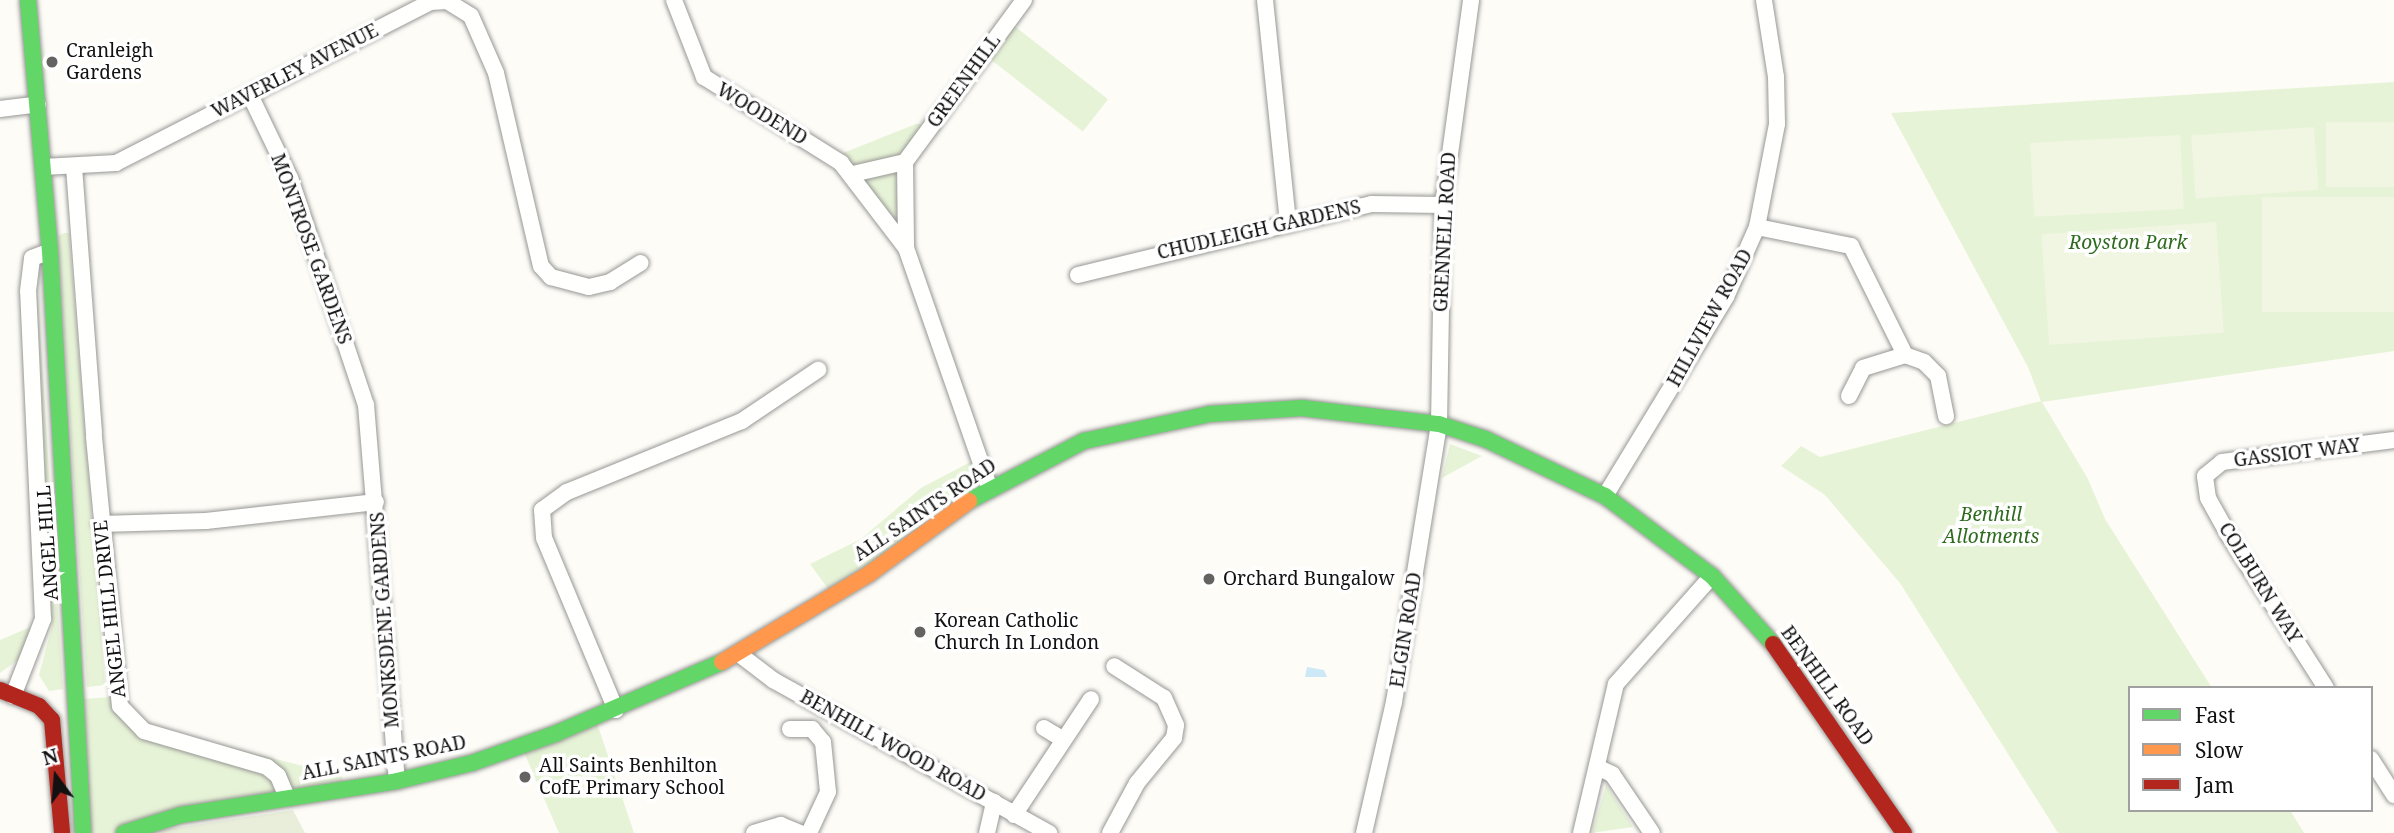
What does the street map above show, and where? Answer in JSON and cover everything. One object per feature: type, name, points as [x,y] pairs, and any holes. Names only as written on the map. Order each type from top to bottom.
[{"type":"street","name":"ANGEL HILL","points":[[28,0],[50,251],[83,833]]},
{"type":"street","name":"WOODEND","points":[[674,0],[704,77],[829,153],[853,174],[906,247],[989,487]]},
{"type":"street","name":"GREENHILL","points":[[905,162],[1024,0]]},
{"type":"street","points":[[1265,0],[1288,224]]},
{"type":"street","name":"GRENNELL ROAD","points":[[1439,424],[1443,205],[1471,0]]},
{"type":"street","name":"HILLVIEW ROAD","points":[[1605,496],[1726,297],[1757,227],[1777,124],[1776,77],[1764,0]]},
{"type":"street","name":"WAVERLEY AVENUE","points":[[43,167],[116,163],[430,2],[460,6],[481,34],[496,73],[541,266],[551,277],[589,287],[610,282],[640,263]]},
{"type":"street","name":"MONTROSE GARDENS","points":[[250,95],[290,178],[366,405]]},
{"type":"street","points":[[0,109],[38,104]]},
{"type":"street","points":[[853,174],[905,162]]},
{"type":"street","name":"WOODEND","points":[[905,162],[906,247]]},
{"type":"street","name":"ANGEL HILL DRIVE","points":[[74,167],[100,524],[120,706],[144,731],[182,743]]},
{"type":"street","name":"CHUDLEIGH GARDENS","points":[[1078,275],[1372,204],[1443,205]]},
{"type":"street","points":[[1757,227],[1851,246],[1905,355]]},
{"type":"street","name":"ANGEL HILL","points":[[50,251],[32,258],[28,281],[43,619],[7,693],[40,706],[52,720],[58,752],[62,833]]},
{"type":"street","points":[[1849,396],[1863,368],[1905,355],[1924,362],[1938,376],[1946,416]]},
{"type":"street","points":[[616,710],[544,538],[542,510],[567,492],[743,421],[818,370]]},
{"type":"street","name":"MONKSDENE GARDENS","points":[[366,405],[397,781]]},
{"type":"street","name":"ALL SAINTS ROAD","points":[[124,833],[160,820],[397,781],[472,763],[616,710],[739,654],[869,574],[989,487],[1084,442],[1210,414],[1302,408],[1439,424],[1529,458],[1605,496]]},
{"type":"street","name":"ELGIN ROAD","points":[[1363,833],[1394,702],[1439,424]]},
{"type":"street","name":"GASSIOT WAY","points":[[2205,476],[2222,462],[2394,440]]},
{"type":"street","name":"COLBURN WAY","points":[[2205,476],[2208,498],[2325,686]]},
{"type":"street","name":"BENHILL ROAD","points":[[1605,496],[1712,576],[1779,650],[1904,833]]},
{"type":"street","name":"MONKSDENE GARDENS","points":[[100,524],[206,521],[376,502]]},
{"type":"street","points":[[1581,833],[1616,684],[1712,576]]},
{"type":"street","name":"BENHILL WOOD ROAD","points":[[739,654],[823,707],[1049,833]]},
{"type":"street","points":[[1110,833],[1137,783],[1174,738],[1176,725],[1164,698],[1114,666]]},
{"type":"street","points":[[1014,814],[1091,699]]},
{"type":"street","points":[[812,729],[823,707]]},
{"type":"street","points":[[1044,728],[1064,740]]},
{"type":"street","points":[[790,729],[812,729],[823,742],[828,792],[809,833]]},
{"type":"street","name":"ALL SAINTS ROAD","points":[[182,743],[267,768],[278,776],[287,797]]},
{"type":"street","points":[[2373,763],[2394,796]]},
{"type":"street","points":[[1597,767],[1612,774],[1652,833]]},
{"type":"street","points":[[987,833],[994,802]]},
{"type":"street","points":[[754,833],[781,825],[800,833]]},
{"type":"green space","points":[[1008,21],[1108,99],[1083,131],[983,53]]},
{"type":"green space","points":[[2394,82],[2394,351],[2042,402],[2088,479],[2105,519],[2211,686],[2128,686],[2128,812],[2291,812],[2304,833],[2058,833],[1900,583],[1825,495],[1781,466],[1801,446],[1820,457],[2041,401],[2028,367],[1891,113]]},
{"type":"green space","points":[[2326,122],[2394,122],[2394,187],[2326,187]]},
{"type":"green space","points":[[916,124],[927,125],[903,159],[902,237],[838,155]]},
{"type":"green space","points":[[2314,127],[2318,190],[2196,198],[2191,136]]},
{"type":"green space","points":[[2180,135],[2184,209],[2034,217],[2030,143]]},
{"type":"green space","points":[[2262,197],[2394,197],[2394,312],[2262,312]]},
{"type":"green space","name":"Royston Park","points":[[2216,222],[2224,333],[2049,345],[2041,234]]},
{"type":"green space","points":[[69,233],[105,685],[87,687],[58,236]]},
{"type":"green space","points":[[36,269],[63,689],[49,691],[39,675],[52,626]]},
{"type":"green space","points":[[1450,444],[1482,456],[1442,478]]},
{"type":"green space","points":[[976,459],[985,486],[831,593],[810,564],[861,539],[921,488]]},
{"type":"green space","points":[[40,623],[23,656],[0,673],[0,640]]},
{"type":"green space","points":[[112,697],[124,720],[342,776],[345,787],[119,833],[86,833],[82,699]]},
{"type":"green space","points":[[597,723],[634,833],[559,833],[523,750]]},
{"type":"green space","points":[[1606,785],[1633,827],[1592,833]]},
{"type":"green space","points":[[293,810],[305,833],[146,833],[148,832]]},
{"type":"water","points":[[1307,667],[1324,670],[1327,677],[1305,677]]},
{"type":"traffic: fast","points":[[28,0],[50,251],[83,833]]},
{"type":"traffic: fast","points":[[969,501],[1084,441],[1210,414],[1302,408],[1439,424],[1485,439],[1605,496],[1712,576],[1773,644]]},
{"type":"traffic: fast","points":[[124,833],[181,815],[397,781],[472,763],[557,733],[722,662]]},
{"type":"traffic: slow","points":[[722,662],[869,574],[969,501]]},
{"type":"traffic: jam","points":[[1773,644],[1904,833]]},
{"type":"traffic: jam","points":[[0,690],[39,706],[52,720],[62,833]]},
{"type":"place","name":"Cranleigh Gardens","points":[[52,62]]},
{"type":"place","name":"Orchard Bungalow","points":[[1209,579]]},
{"type":"place","name":"Korean Catholic Church In London","points":[[920,632]]},
{"type":"place","name":"All Saints Benhilton CofE Primary School","points":[[525,777]]},
{"type":"park label","name":"Benhill Allotments","points":[[1991,526]]}]
